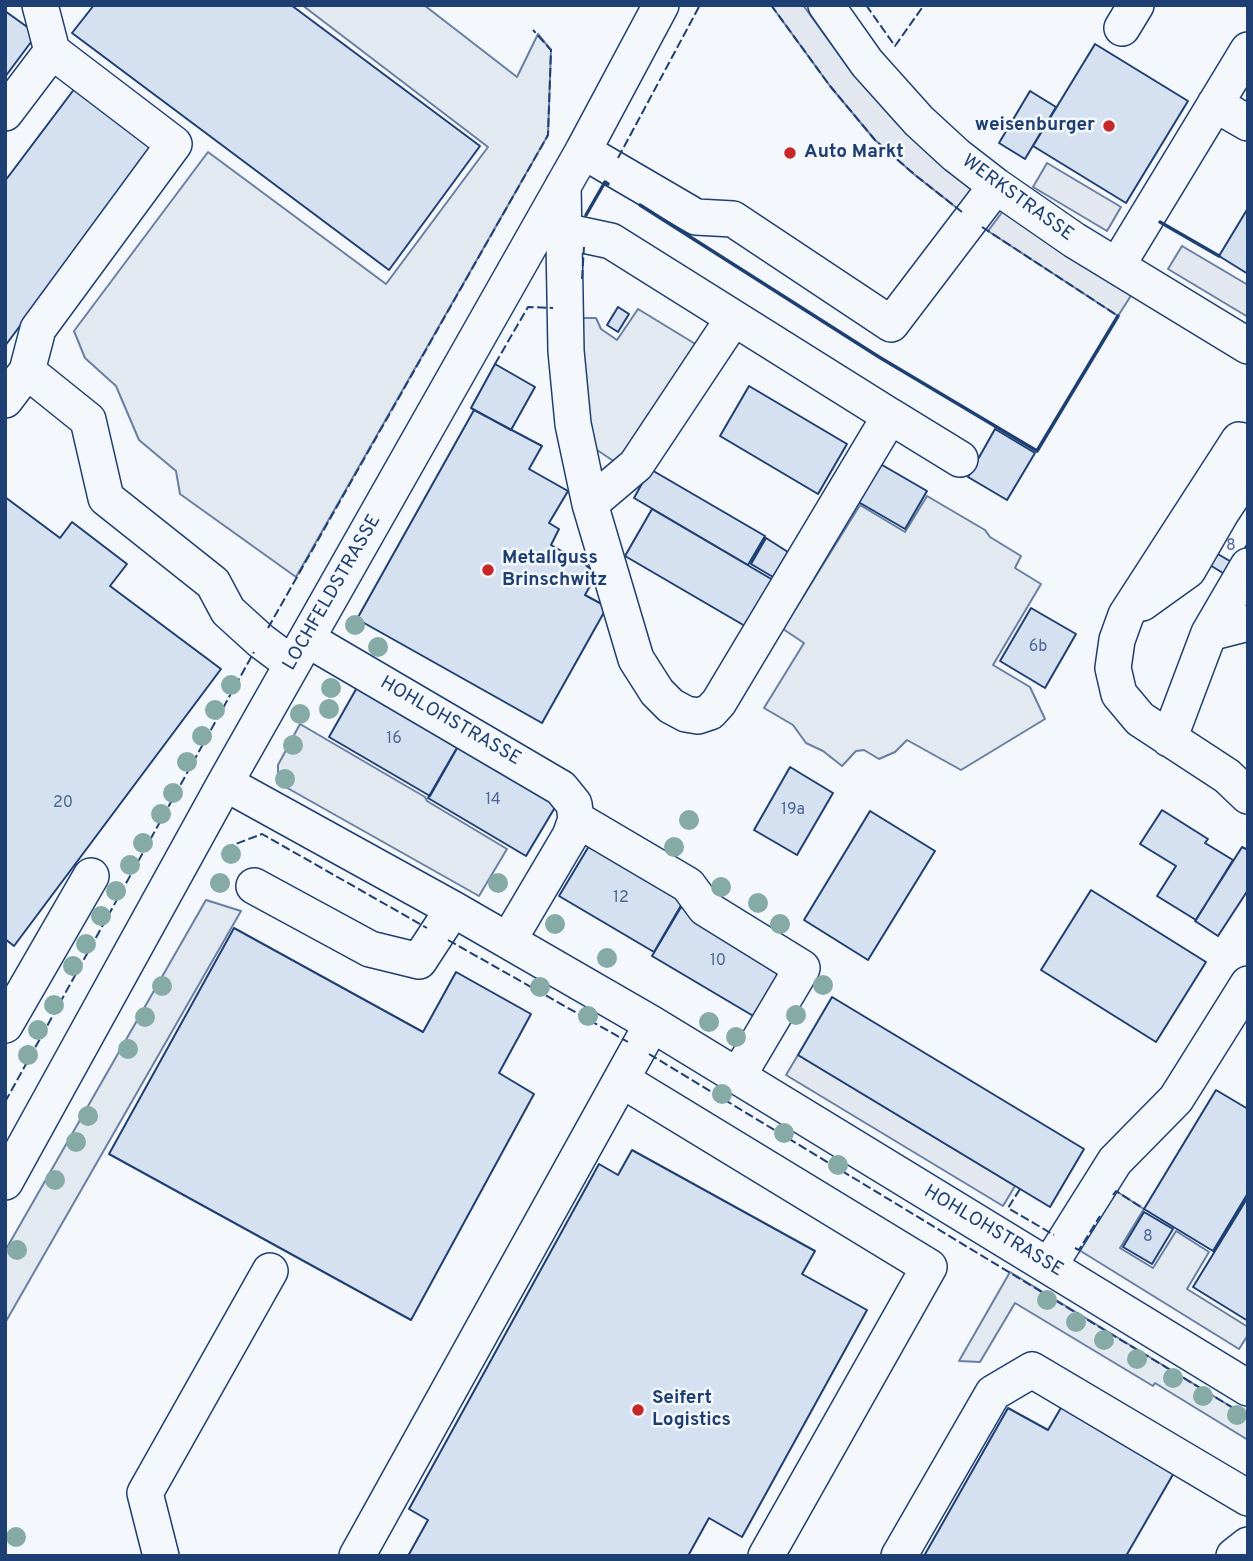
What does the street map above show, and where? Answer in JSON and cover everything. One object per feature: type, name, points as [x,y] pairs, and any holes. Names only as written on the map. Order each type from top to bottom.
[{"type":"street","points":[[5,400],[27,371],[38,329],[174,144],[52,51],[40,5]]},
{"type":"street","name":"LOCHFELDSTRASSE","points":[[5,1182],[225,783],[583,151],[661,5]]},
{"type":"street","name":"WERKSTRASSE","points":[[826,5],[867,63],[919,121],[956,155],[1073,240],[1248,346]]},
{"type":"street","points":[[5,113],[52,51]]},
{"type":"street","points":[[1117,266],[1248,51]]},
{"type":"street","points":[[1215,104],[1248,123]]},
{"type":"street","points":[[583,151],[696,217],[733,219],[891,324],[996,186]]},
{"type":"street","points":[[562,186],[566,351],[573,424],[590,504],[636,659],[657,692],[671,706],[686,714],[698,716],[710,712],[719,702],[890,416]]},
{"type":"street","points":[[564,231],[611,241],[733,320],[960,459]]},
{"type":"street","points":[[590,504],[636,465],[733,320]]},
{"type":"street","name":"HOHLOHSTRASSE","points":[[27,371],[88,420],[106,498],[213,583],[228,611],[261,640],[300,652],[561,788],[574,804],[576,820]]},
{"type":"street","points":[[1238,786],[1140,719],[1119,694],[1113,668],[1117,640],[1126,615],[1239,440],[1248,442]]},
{"type":"street","points":[[1126,615],[1188,570],[1248,472]]},
{"type":"street","points":[[1169,739],[1209,633],[1248,566]]},
{"type":"street","points":[[1209,633],[1248,623]]},
{"type":"street","name":"HOHLOHSTRASSE","points":[[225,783],[453,909],[652,1024],[1248,1388]]},
{"type":"street","points":[[508,941],[570,836],[576,820],[688,885],[705,908],[802,968],[738,1076]]},
{"type":"street","points":[[5,1025],[91,876]]},
{"type":"street","points":[[254,886],[370,949],[419,961],[453,909]]},
{"type":"street","points":[[1049,1266],[1115,1161],[1177,1100],[1248,984]]},
{"type":"street","points":[[357,1556],[652,1024]]},
{"type":"street","points":[[622,1080],[929,1266],[766,1556]]},
{"type":"street","points":[[161,1556],[145,1493],[270,1271]]},
{"type":"street","points":[[899,1556],[993,1393],[1032,1370],[1248,1498]]},
{"type":"street","points":[[1234,1556],[1248,1545]]},
{"type":"shaded area","points":[[302,5],[424,5],[517,77],[538,34],[551,50],[548,135],[296,577],[180,494],[176,471],[139,440],[116,386],[85,358],[74,331],[208,152],[386,284],[488,147]]},
{"type":"shaded area","points":[[771,5],[803,5],[850,70],[895,121],[977,192],[962,212],[875,140],[830,86]]},
{"type":"shaded area","points":[[1047,163],[1121,207],[1107,231],[1033,187]]},
{"type":"shaded area","points":[[1003,211],[1132,294],[1118,316],[988,231]]},
{"type":"shaded area","points":[[1182,246],[1248,285],[1248,317],[1168,269]]},
{"type":"shaded area","points":[[638,309],[702,348],[628,459],[615,462],[594,448],[574,318],[596,318],[601,329],[617,340]]},
{"type":"shaded area","points":[[927,496],[985,530],[990,537],[1021,556],[1015,568],[1041,584],[993,665],[1030,687],[1045,719],[961,770],[907,740],[895,752],[879,759],[864,750],[856,751],[842,766],[823,751],[806,743],[793,725],[764,708],[804,643],[783,629],[860,505],[905,532]]},
{"type":"shaded area","points":[[300,724],[425,797],[427,801],[507,849],[479,896],[282,785],[278,776],[278,765]]},
{"type":"shaded area","points":[[206,900],[241,911],[5,1323],[5,1251]]},
{"type":"shaded area","points":[[798,1055],[1015,1186],[1003,1206],[786,1075]]},
{"type":"shaded area","points":[[1116,1191],[1144,1209],[1120,1248],[1153,1268],[1176,1231],[1209,1252],[1187,1289],[1248,1327],[1248,1335],[1239,1349],[1079,1250]]},
{"type":"shaded area","points":[[1010,1272],[1248,1417],[1248,1440],[1015,1303],[980,1362],[959,1361]]},
{"type":"building","points":[[94,5],[291,5],[480,146],[389,270],[72,33]]},
{"type":"building","points":[[5,11],[37,34],[5,77]]},
{"type":"building","name":"weisenburger","points":[[1095,44],[1188,101],[1126,203],[1033,146]]},
{"type":"building","points":[[75,88],[153,147],[5,346],[5,181]]},
{"type":"building","points":[[1030,91],[1056,107],[1025,159],[999,143]]},
{"type":"building","points":[[1248,208],[1248,274],[1219,256]]},
{"type":"building","points":[[618,307],[629,314],[618,332],[607,325]]},
{"type":"building","points":[[495,364],[535,387],[511,430],[471,408]]},
{"type":"building","points":[[749,386],[847,444],[818,494],[720,436]]},
{"type":"building","name":"Metallguss Brinschwitz","points":[[474,410],[542,446],[529,469],[568,491],[549,523],[559,529],[551,545],[586,565],[596,575],[585,595],[607,607],[542,723],[357,619]]},
{"type":"building","points":[[995,429],[1035,453],[1007,500],[968,477]]},
{"type":"building","points":[[877,462],[927,491],[905,529],[855,500]]},
{"type":"building","points":[[650,469],[765,536],[748,565],[634,498]]},
{"type":"building","points":[[1248,470],[1248,585],[1246,587],[1190,553]]},
{"type":"building","points":[[5,497],[60,538],[72,522],[127,564],[110,586],[221,669],[14,946],[5,939]]},
{"type":"building","points":[[1248,501],[1248,543],[1235,564],[1216,553]]},
{"type":"building","points":[[652,509],[773,580],[745,626],[625,556]]},
{"type":"building","points":[[766,538],[788,552],[773,577],[751,564]]},
{"type":"building","points":[[1031,608],[1076,634],[1045,688],[1000,661]]},
{"type":"building","points":[[359,684],[460,743],[430,796],[329,737]]},
{"type":"building","points":[[458,746],[557,804],[526,856],[428,798]]},
{"type":"building","points":[[790,767],[833,793],[797,855],[754,830]]},
{"type":"building","points":[[1162,810],[1208,839],[1205,843],[1233,860],[1196,920],[1157,896],[1176,866],[1140,844]]},
{"type":"building","points":[[870,811],[935,851],[868,960],[804,920]]},
{"type":"building","points":[[589,846],[683,902],[654,952],[559,896]]},
{"type":"building","points":[[1242,847],[1248,850],[1248,890],[1218,936],[1195,921]]},
{"type":"building","points":[[1091,890],[1206,962],[1156,1042],[1041,970]]},
{"type":"building","points":[[681,907],[785,968],[755,1017],[652,956]]},
{"type":"building","points":[[234,928],[423,1032],[456,972],[531,1014],[499,1073],[534,1094],[411,1320],[109,1154]]},
{"type":"building","points":[[832,997],[1084,1149],[1050,1207],[798,1055]]},
{"type":"building","points":[[1216,1090],[1248,1109],[1248,1193],[1213,1251],[1144,1209]]},
{"type":"building","name":"Seifert Logistics","points":[[632,1150],[815,1251],[802,1274],[867,1310],[742,1537],[709,1518],[688,1556],[408,1556],[428,1520],[409,1509],[599,1164],[618,1175]]},
{"type":"building","points":[[1248,1197],[1248,1321],[1193,1287]]},
{"type":"building","points":[[1144,1212],[1173,1229],[1152,1264],[1123,1247]]},
{"type":"building","points":[[1062,1406],[1175,1471],[1126,1556],[924,1556],[1008,1408],[1048,1430]]},
{"type":"fence","points":[[618,158],[700,5]]},
{"type":"fence","points":[[771,5],[830,86],[875,140],[962,212]]},
{"type":"fence","points":[[866,5],[895,46],[924,5]]},
{"type":"fence","points":[[268,628],[548,135],[551,50],[533,30]]},
{"type":"fence","points":[[982,227],[1118,316]]},
{"type":"fence","points":[[582,279],[584,247]]},
{"type":"fence","points":[[495,364],[528,307],[553,308]]},
{"type":"fence","points":[[5,1102],[254,652]]},
{"type":"fence","points":[[225,848],[262,834],[427,928]]},
{"type":"fence","points":[[448,940],[628,1042]]},
{"type":"fence","points":[[649,1054],[1248,1417]]},
{"type":"fence","points":[[1020,1189],[1008,1208],[1054,1235]]},
{"type":"fence","points":[[1113,1195],[1116,1191],[1144,1209]]},
{"type":"fence","points":[[1075,1248],[1079,1250],[1100,1216]]},
{"type":"wall","points":[[586,215],[605,182],[608,184]]},
{"type":"wall","points":[[640,205],[879,357],[1037,451],[1118,316]]},
{"type":"wall","points":[[1160,222],[1219,256]]},
{"type":"place","name":"weisenburger","points":[[1109,126]]},
{"type":"place","name":"Auto Markt","points":[[790,153]]},
{"type":"place","name":"Metallguss Brinschwitz","points":[[488,570]]},
{"type":"place","name":"Seifert Logistics","points":[[638,1410]]}]
